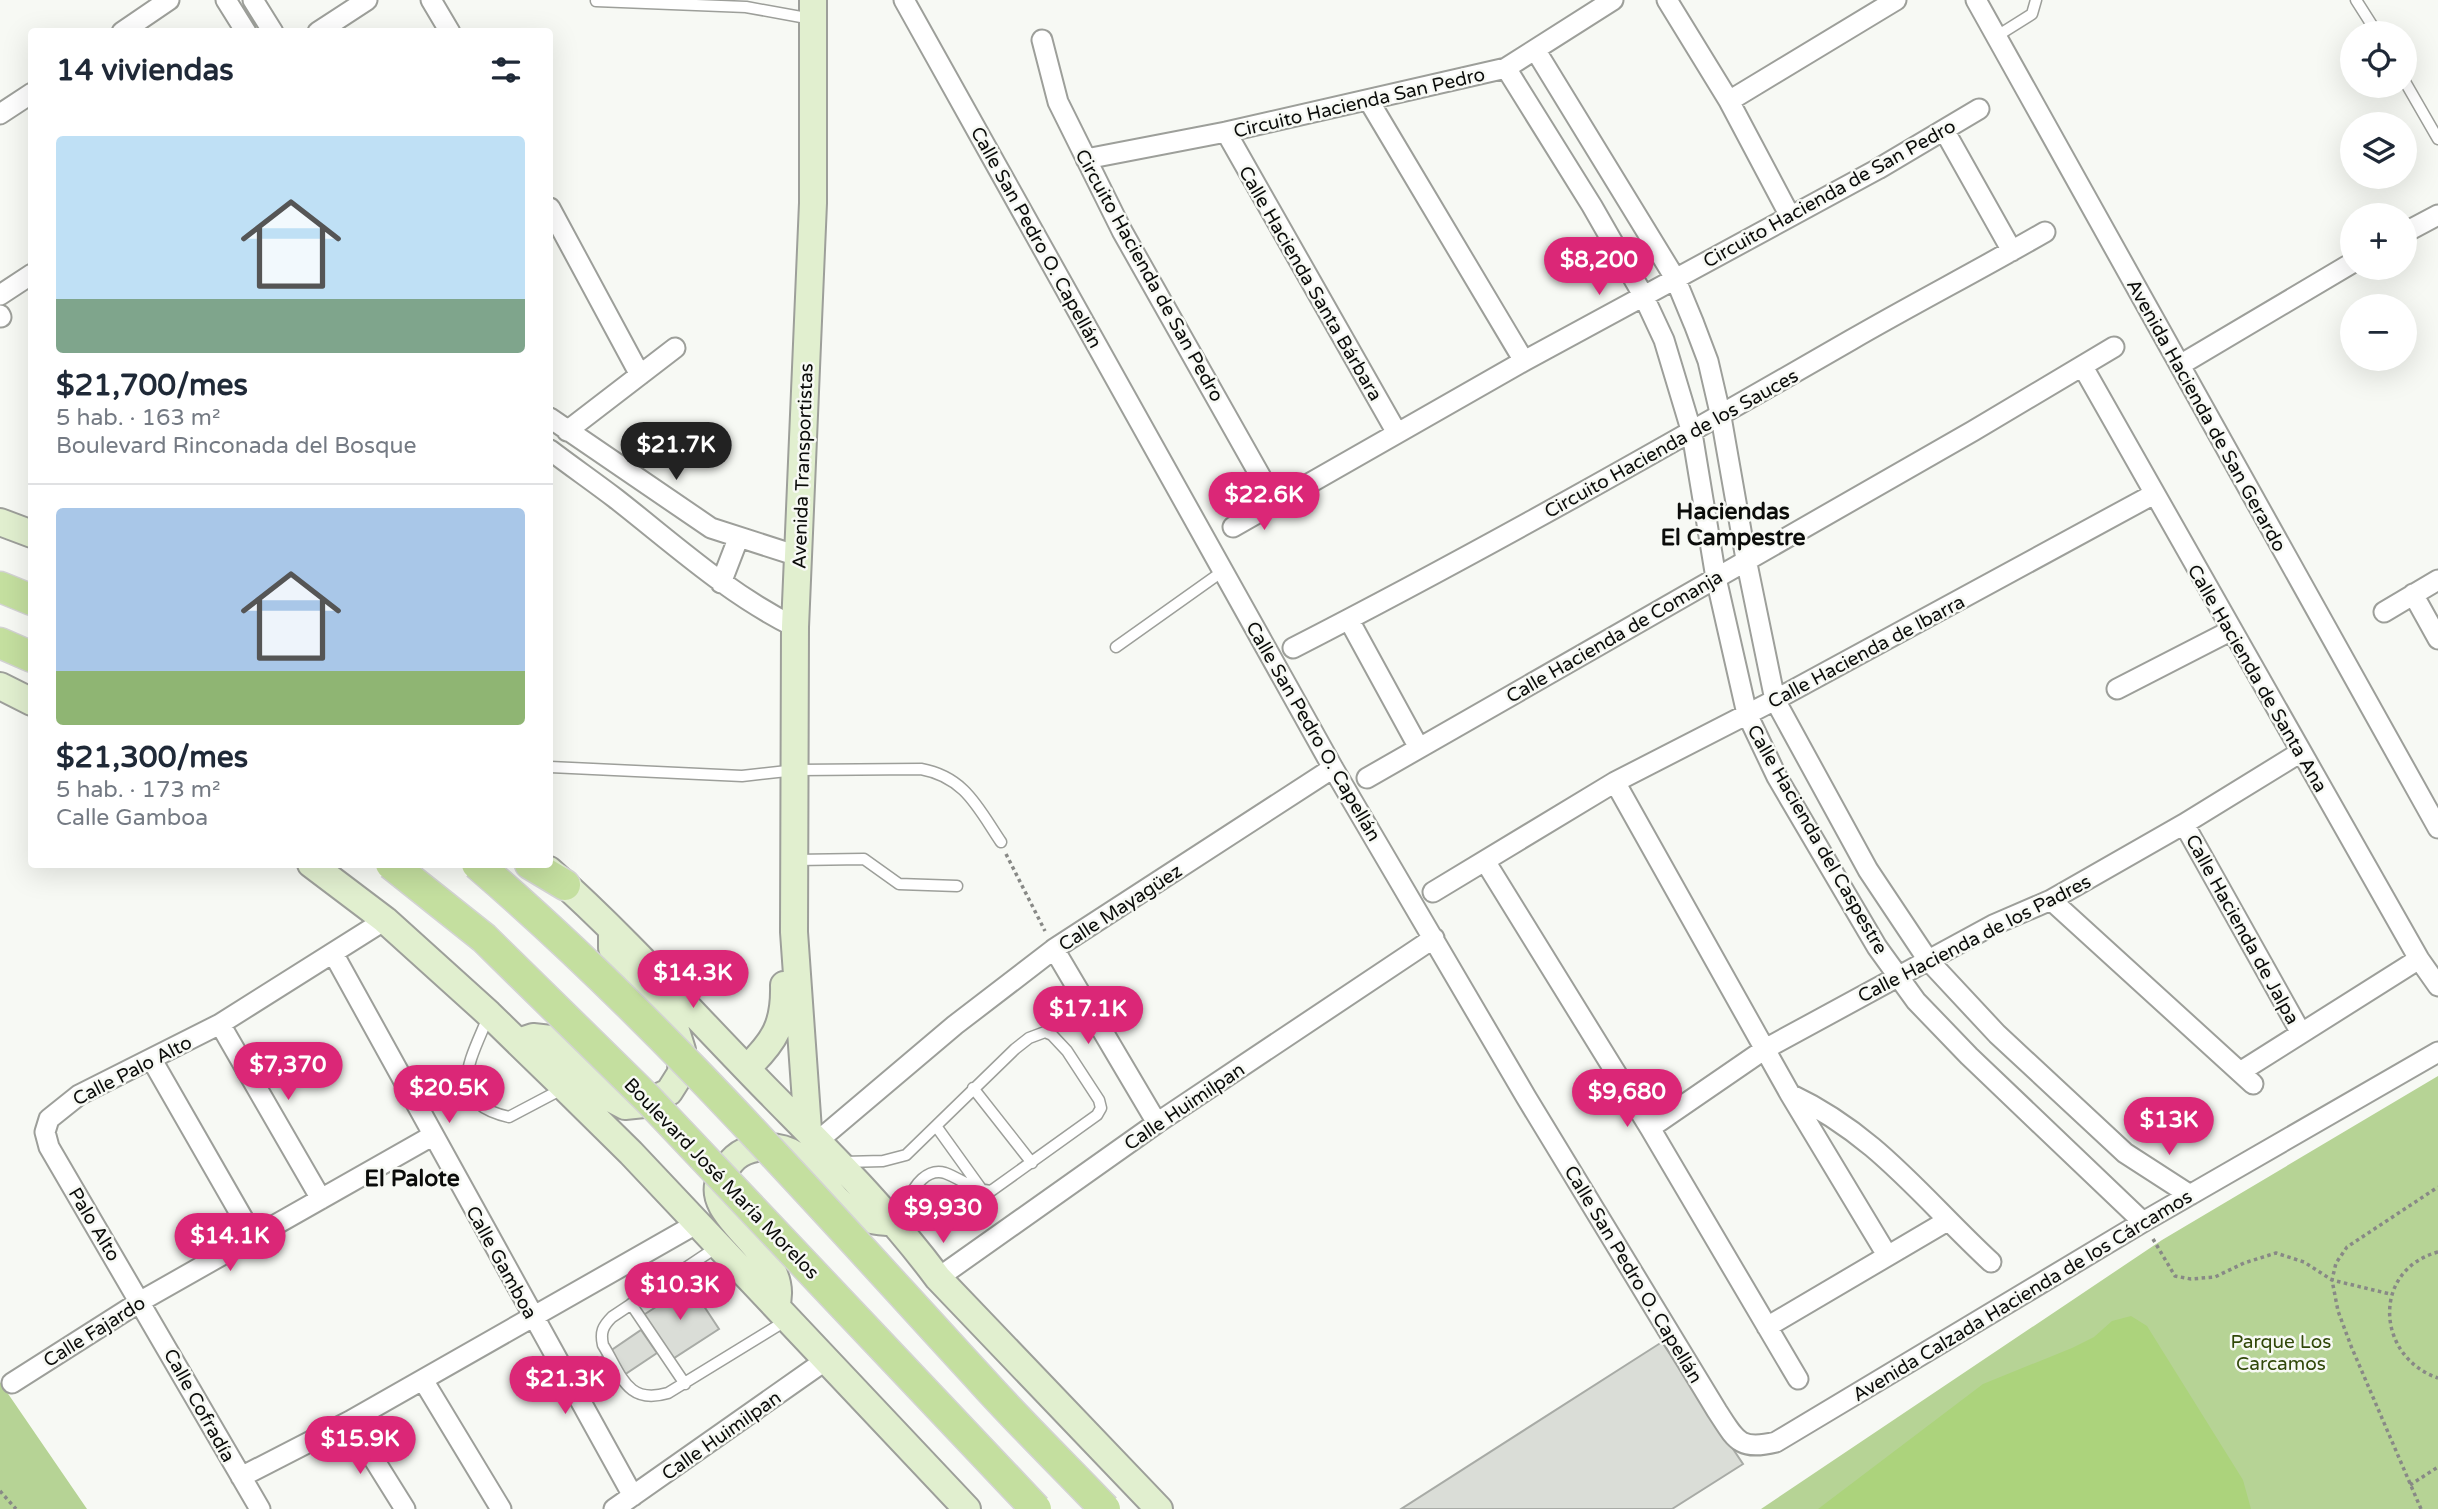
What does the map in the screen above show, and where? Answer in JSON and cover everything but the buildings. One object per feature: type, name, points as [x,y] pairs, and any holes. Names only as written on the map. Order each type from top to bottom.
[{"type":"main road","points":[[0,587],[28,598]]},
{"type":"main road","points":[[0,643],[28,655]]},
{"type":"main road","name":"Boulevard José María Morelos","points":[[396,868],[485,938],[648,1098],[1036,1509]]},
{"type":"main road","points":[[482,868],[585,960],[630,1005],[814,1195],[986,1386],[1105,1509]]},
{"type":"main road","points":[[537,868],[565,885]]},
{"type":"street","points":[[128,28],[169,0]]},
{"type":"street","points":[[226,0],[244,28]]},
{"type":"street","points":[[253,0],[270,28]]},
{"type":"street","points":[[324,28],[367,0]]},
{"type":"street","points":[[431,0],[448,28]]},
{"type":"street","name":"Calle San Pedro O. Capellán","points":[[904,0],[1333,768],[1526,1097],[1717,1411],[1737,1439],[1749,1446]]},
{"type":"street","name":"Circuito Hacienda San Pedro","points":[[1086,159],[1226,132],[1506,68],[1613,0]]},
{"type":"street","points":[[1667,0],[1729,101],[1790,216]]},
{"type":"street","name":"Avenida Hacienda de San Gerardo","points":[[1976,0],[2388,743],[2438,828]]},
{"type":"street","points":[[1729,101],[1887,2]]},
{"type":"street","name":"Avenida Transportistas","points":[[813,9],[813,203],[795,627],[794,932],[798,964],[798,1001],[804,1035],[803,1076],[813,1135]]},
{"type":"street","name":"Circuito Hacienda de San Pedro","points":[[1042,40],[1058,102],[1122,231],[1275,502]]},
{"type":"street","name":"Calle Hacienda del Caspestre","points":[[1536,51],[1675,278],[1708,361],[1775,700],[1868,870],[1928,960],[1997,1034],[2125,1153],[2190,1195]]},
{"type":"street","name":"Calle Hacienda del Caspestre","points":[[1506,68],[1592,206],[1643,295],[1664,340],[1692,433],[1716,578],[1747,715],[1777,777],[1839,885],[1899,978],[1931,1018],[2143,1222]]},
{"type":"street","points":[[0,114],[28,96]]},
{"type":"street","points":[[1369,101],[1524,361]]},
{"type":"street","name":"Circuito Hacienda de San Pedro","points":[[1233,527],[1524,361],[1979,109]]},
{"type":"street","points":[[1944,130],[2012,251]]},
{"type":"street","name":"Calle Hacienda Santa Bárbara","points":[[1226,132],[1397,433]]},
{"type":"street","points":[[553,214],[640,375]]},
{"type":"street","points":[[2417,226],[2438,215]]},
{"type":"street","name":"Circuito Hacienda de los Sauces","points":[[1293,648],[1692,433],[1852,339],[2045,232]]},
{"type":"street","points":[[2180,365],[2340,270]]},
{"type":"street","points":[[0,295],[28,277]]},
{"type":"street","name":"Calle Hacienda de Comanja","points":[[1367,778],[1746,559],[1849,503],[2114,347]]},
{"type":"street","points":[[567,431],[675,348]]},
{"type":"street","name":"Calle Hacienda de Santa Ana","points":[[2082,367],[2230,631],[2419,959],[2438,986]]},
{"type":"street","points":[[553,420],[711,528],[738,539],[798,556]]},
{"type":"street","points":[[553,452],[721,583],[760,609],[795,627]]},
{"type":"street","name":"Calle Hacienda de Ibarra","points":[[1433,891],[1615,782],[1747,715],[2154,495]]},
{"type":"street","points":[[0,522],[28,532]]},
{"type":"street","points":[[721,583],[738,539]]},
{"type":"street","points":[[2384,612],[2438,580]]},
{"type":"street","points":[[2413,594],[2438,639]]},
{"type":"street","points":[[1349,620],[1419,748]]},
{"type":"street","points":[[2117,689],[2230,631]]},
{"type":"street","points":[[0,687],[28,700]]},
{"type":"street","name":"Calle Hacienda de los Padres","points":[[1650,1128],[1765,1049],[1993,925],[2052,900],[2184,824],[2301,752]]},
{"type":"street","name":"Calle Mayagüez","points":[[813,1135],[1054,949],[1333,768]]},
{"type":"street","points":[[1615,782],[1790,1094],[1887,1255]]},
{"type":"street","name":"Calle Hacienda de Jalpa","points":[[2184,824],[2301,1033]]},
{"type":"street","points":[[1485,861],[1650,1128],[1798,1379]]},
{"type":"street","points":[[316,868],[385,920],[489,1014],[631,1153],[967,1509]]},
{"type":"street","points":[[546,868],[813,1135],[902,1232],[938,1278],[1159,1509]]},
{"type":"street","points":[[2052,900],[2247,1078],[2301,1033],[2419,959]]},
{"type":"street","name":"Calle Palo Alto","points":[[49,1147],[46,1132],[49,1119],[79,1095],[220,1024],[385,920]]},
{"type":"street","points":[[517,1042],[533,1037],[551,1039],[610,1098],[625,1106],[644,1104],[669,1092],[681,1073],[682,1050],[674,1024],[618,965],[612,948],[612,931]]},
{"type":"street","name":"Avenida Transportistas","points":[[747,1069],[770,1046],[783,1018],[784,978],[794,932]]},
{"type":"street","name":"Calle Huimilpan","points":[[938,1278],[1157,1123],[1434,938]]},
{"type":"street","points":[[1054,949],[1157,1123]]},
{"type":"street","name":"Calle Gamboa","points":[[333,953],[633,1496]]},
{"type":"street","points":[[220,1024],[321,1199]]},
{"type":"street","name":"Avenida Calzada Hacienda de los Cárcamos","points":[[1749,1446],[1776,1443],[2143,1222],[2438,1052]]},
{"type":"street","points":[[152,1060],[253,1236]]},
{"type":"street","points":[[1790,1094],[1831,1114],[1860,1134],[1991,1262]]},
{"type":"street","name":"Calle Fajardo","points":[[12,1383],[141,1301],[432,1136]]},
{"type":"street","points":[[782,1313],[778,1278],[768,1261],[731,1221],[720,1199],[719,1181],[732,1159],[745,1150],[774,1145],[799,1156],[851,1213],[902,1232]]},
{"type":"street","name":"Palo Alto","points":[[49,1147],[141,1301]]},
{"type":"street","points":[[1767,1327],[1947,1221]]},
{"type":"street","points":[[240,1477],[350,1421],[696,1224]]},
{"type":"street","name":"Calle Cofradía","points":[[141,1301],[260,1509]]},
{"type":"street","name":"Calle Huimilpan","points":[[614,1509],[826,1360]]},
{"type":"street","points":[[423,1380],[501,1509]]},
{"type":"street","points":[[350,1421],[405,1509]]},
{"type":"lane","points":[[1997,36],[2032,14],[2036,0]]},
{"type":"lane","points":[[2356,0],[2369,21]]},
{"type":"lane","points":[[596,1],[813,9]]},
{"type":"lane","points":[[2414,98],[2438,139]]},
{"type":"lane","points":[[1116,647],[1223,571]]},
{"type":"lane","points":[[553,767],[742,776],[796,770],[858,768],[939,772],[953,779],[967,792],[1001,842]]},
{"type":"lane","points":[[795,860],[864,859],[899,884],[957,886]]},
{"type":"lane","points":[[489,1014],[466,1073],[468,1091],[490,1113],[509,1117],[565,1088]]},
{"type":"lane","points":[[839,1163],[896,1159],[916,1147],[973,1088],[1015,1049],[1038,1033],[1052,1035],[1067,1051],[1099,1100],[1101,1108],[1093,1119],[991,1191],[944,1173],[935,1171],[928,1174],[915,1188],[909,1201],[902,1232]]},
{"type":"lane","points":[[973,1088],[1032,1163]]},
{"type":"lane","points":[[936,1126],[983,1190]]},
{"type":"lane","points":[[717,1246],[612,1317],[603,1327],[603,1345],[634,1392],[642,1397],[668,1393],[685,1384],[782,1313]]},
{"type":"lane","points":[[631,1304],[685,1384]]},
{"type":"path","points":[[1001,842],[1054,949]]},
{"type":"path","points":[[2421,1509],[2351,1346],[2338,1311],[2332,1280],[2336,1263],[2347,1247],[2438,1187]]},
{"type":"path","points":[[2143,1222],[2175,1276],[2191,1279],[2214,1277],[2244,1263],[2276,1253],[2304,1262],[2332,1280],[2390,1294]]},
{"type":"path","points":[[2438,1252],[2418,1261],[2400,1278],[2390,1294],[2388,1314],[2401,1352],[2421,1372],[2438,1378]]},
{"type":"path","points":[[2410,1485],[2438,1467]]},
{"type":"path","points":[[0,1491],[16,1509]]},
{"type":"green space","name":"Parque Los Carcamos","points":[[2438,1076],[2438,1509],[1761,1509],[2162,1240]]},
{"type":"green space","points":[[0,1382],[87,1509],[0,1509]]},
{"type":"shaded area","points":[[2131,1316],[2147,1326],[2243,1480],[2251,1509],[1818,1509],[1983,1384],[2072,1348],[2094,1337],[2112,1321]]},
{"type":"district","name":"Haciendas El Campestre","points":[[1733,524]]},
{"type":"district","name":"El Palote","points":[[412,1178]]}]
